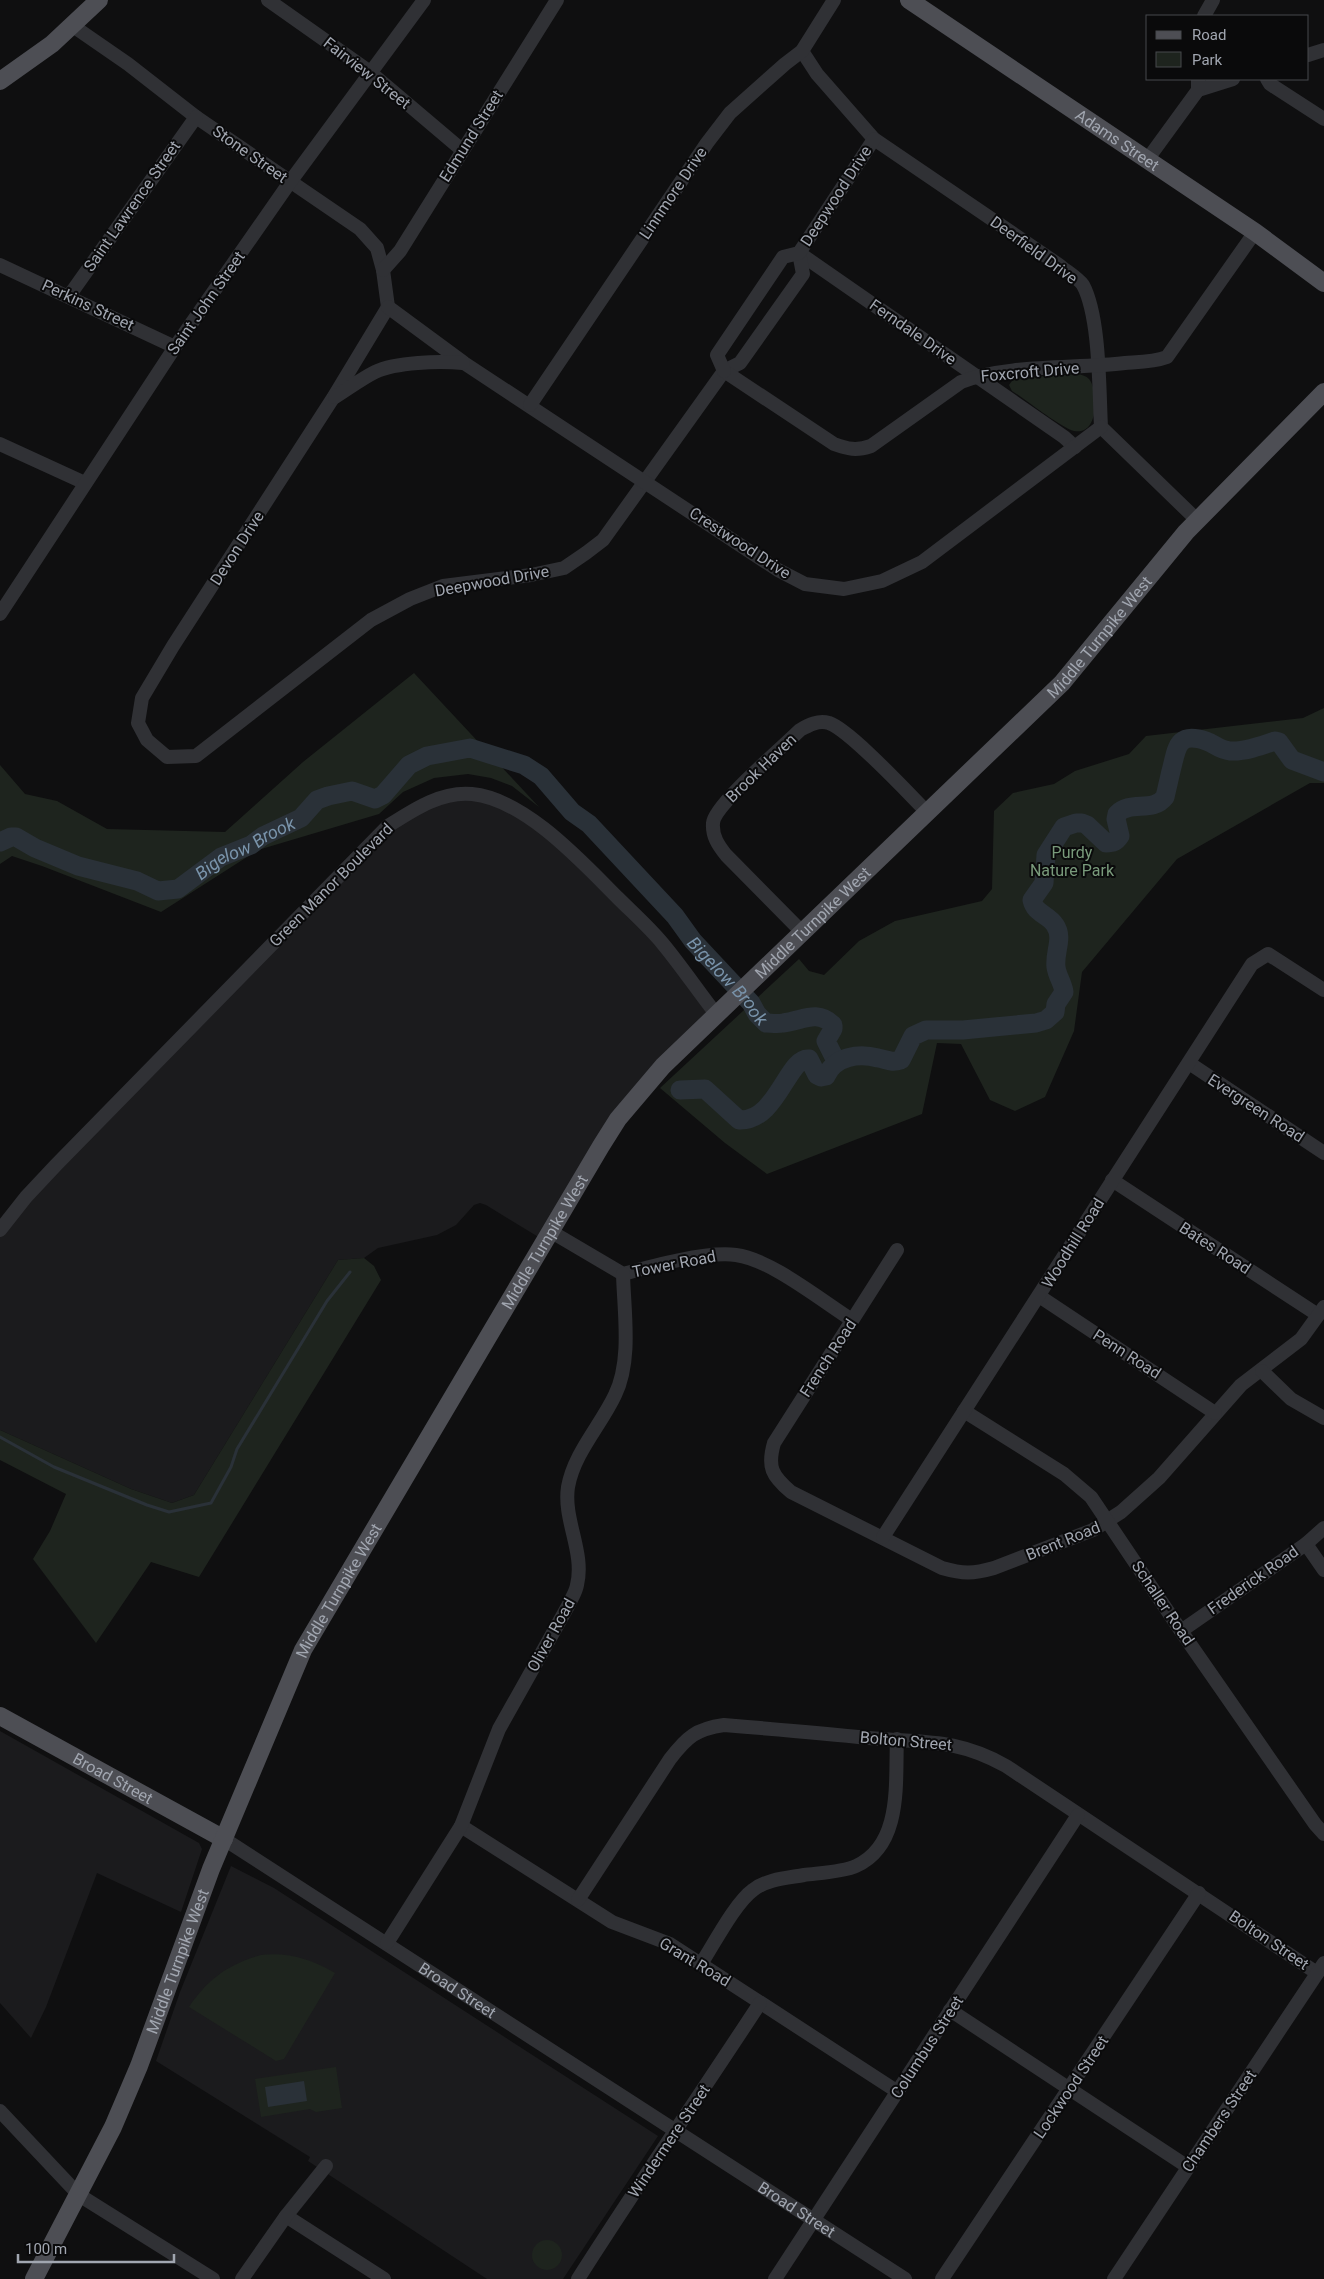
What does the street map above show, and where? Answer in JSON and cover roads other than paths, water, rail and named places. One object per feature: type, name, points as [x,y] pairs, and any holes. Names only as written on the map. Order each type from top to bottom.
[{"type":"main road","points":[[1,79],[45,50],[100,0]]},
{"type":"main road","name":"Adams Street","points":[[909,0],[1255,232],[1324,283]]},
{"type":"main road","name":"Middle Turnpike West","points":[[34,2279],[113,2127],[142,2058],[224,1838],[303,1650],[618,1119],[663,1066],[1062,683],[1166,554],[1324,392]]},
{"type":"main road","name":"Broad Street","points":[[0,1716],[224,1838]]},
{"type":"street","name":"Fairview Street","points":[[268,0],[370,72],[462,150]]},
{"type":"street","name":"Saint John Street","points":[[0,614],[175,347],[290,182],[424,0]]},
{"type":"street","name":"Edmund Street","points":[[383,270],[400,251],[557,0]]},
{"type":"street","name":"Linnmore Drive","points":[[530,405],[674,190],[730,113],[784,64],[802,52],[834,0]]},
{"type":"street","points":[[1205,15],[1213,0]]},
{"type":"street","name":"Stone Street","points":[[73,26],[128,64],[196,117],[360,229],[376,248],[383,270],[388,307]]},
{"type":"street","points":[[1309,55],[1324,50]]},
{"type":"street","name":"Deerfield Drive","points":[[802,52],[817,74],[874,139],[1059,265],[1082,284],[1092,308],[1098,366],[1101,427]]},
{"type":"street","points":[[1147,160],[1198,84],[1226,80]]},
{"type":"street","points":[[1268,80],[1270,84],[1324,120]]},
{"type":"street","name":"Saint Lawrence Street","points":[[69,296],[196,117]]},
{"type":"street","name":"Deepwood Drive","points":[[724,371],[717,355],[783,258],[799,253],[874,139]]},
{"type":"street","name":"Foxcroft Drive","points":[[724,371],[834,444],[846,449],[858,450],[871,446],[961,382],[977,376],[995,372],[1098,366],[1167,357],[1255,232]]},
{"type":"street","name":"Deepwood Drive","points":[[142,698],[138,723],[147,740],[168,757],[196,756],[371,620],[410,599],[443,586],[531,575],[564,568],[603,540],[724,371],[740,363],[803,274],[799,253]]},
{"type":"street","name":"Ferndale Drive","points":[[799,253],[1064,437],[1075,448]]},
{"type":"street","name":"Perkins Street","points":[[0,265],[175,347]]},
{"type":"street","name":"Crestwood Drive","points":[[388,307],[464,363],[778,570],[805,584],[844,589],[882,580],[922,562],[1101,427]]},
{"type":"street","name":"Devon Drive","points":[[142,698],[334,398],[388,307]]},
{"type":"street","name":"Devon Drive","points":[[334,398],[377,371],[411,364],[443,361],[464,363]]},
{"type":"street","points":[[1101,427],[1198,521]]},
{"type":"street","points":[[0,444],[85,483]]},
{"type":"street","name":"Brook Haven","points":[[802,932],[726,855],[715,841],[713,822],[721,806],[800,730],[814,723],[822,723],[829,724],[846,733],[928,813]]},
{"type":"street","name":"Green Manor Boulevard","points":[[0,1230],[26,1197],[56,1165],[388,826],[415,808],[439,798],[471,793],[496,798],[521,811],[567,848],[663,944],[716,1014]]},
{"type":"street","name":"Woodhill Road","points":[[882,1537],[1040,1296],[1112,1180],[1252,964],[1268,954],[1324,990]]},
{"type":"street","name":"Evergreen Road","points":[[1188,1063],[1324,1153]]},
{"type":"street","name":"Bates Road","points":[[1112,1180],[1321,1311]]},
{"type":"street","name":"Tower Road","points":[[550,1232],[623,1274],[708,1256],[736,1255],[759,1262],[852,1320]]},
{"type":"street","name":"French Road","points":[[772,1470],[770,1457],[774,1443],[897,1250]]},
{"type":"street","name":"Oliver Road","points":[[387,1944],[461,1826],[499,1729],[568,1606],[577,1585],[578,1565],[567,1510],[568,1486],[578,1460],[616,1394],[622,1370],[625,1345],[623,1274]]},
{"type":"street","name":"Penn Road","points":[[1040,1296],[1215,1412]]},
{"type":"street","name":"Brent Road","points":[[772,1470],[778,1481],[791,1492],[942,1568],[962,1574],[977,1573],[1093,1530],[1108,1522],[1159,1478],[1215,1412],[1241,1385],[1262,1371],[1301,1339],[1321,1311]]},
{"type":"street","points":[[1262,1371],[1291,1398],[1324,1418]]},
{"type":"street","name":"Schaller Road","points":[[964,1411],[1064,1474],[1091,1497],[1181,1631],[1315,1824],[1324,1834]]},
{"type":"street","name":"Frederick Road","points":[[1181,1631],[1306,1544],[1324,1528]]},
{"type":"street","points":[[1306,1544],[1324,1570]]},
{"type":"street","name":"Bolton Street","points":[[578,1900],[670,1759],[686,1739],[696,1732],[709,1727],[724,1725],[897,1739],[949,1744],[987,1755],[1199,1893],[1321,1968]]},
{"type":"street","points":[[701,1964],[740,1904],[753,1890],[765,1883],[782,1879],[856,1866],[872,1855],[890,1829],[893,1810],[897,1739]]},
{"type":"street","name":"Columbus Street","points":[[775,2279],[1078,1815]]},
{"type":"street","name":"Grant Road","points":[[461,1826],[612,1922],[670,1944],[898,2092]]},
{"type":"street","name":"Broad Street","points":[[224,1838],[905,2279]]},
{"type":"street","name":"Lockwood Street","points":[[942,2279],[1071,2088],[1199,1893]]},
{"type":"street","name":"Chambers Street","points":[[1114,2279],[1321,1968]]},
{"type":"street","name":"Windermere Street","points":[[578,2279],[760,2003]]},
{"type":"street","points":[[950,2010],[1071,2088],[1188,2167]]},
{"type":"street","points":[[0,2112],[79,2195],[213,2279]]},
{"type":"street","points":[[242,2279],[286,2216],[326,2166]]},
{"type":"street","points":[[286,2216],[384,2279]]},
{"type":"waterway","name":"Bigelow Brook","points":[[680,1090],[705,1089],[739,1120],[752,1118],[763,1111],[772,1101],[802,1061],[809,1059],[817,1075],[821,1077],[826,1076],[830,1069],[841,1060],[856,1056],[892,1061],[901,1060],[913,1036],[926,1030],[963,1030],[1036,1023],[1046,1020],[1055,1012],[1056,1004],[1064,992],[1056,967],[1059,935],[1052,921],[1036,908],[1032,900],[1044,883],[1046,855],[1064,827],[1082,823],[1087,825],[1106,843],[1116,841],[1120,836],[1116,819],[1117,814],[1128,808],[1148,806],[1160,802],[1165,797],[1177,749],[1183,740],[1189,738],[1206,741],[1230,751],[1247,750],[1275,741],[1279,742],[1292,760],[1324,772]]},
{"type":"waterway","name":"Bigelow Brook","points":[[0,842],[16,837],[35,848],[78,866],[137,881],[158,891],[178,889],[221,857],[251,845],[263,836],[301,818],[317,800],[352,791],[375,799],[383,795],[409,765],[427,756],[470,748],[524,765],[541,776],[572,812],[589,824],[675,916],[693,941],[751,1003],[757,1014],[766,1023],[790,1022],[815,1017],[827,1020],[833,1025],[833,1029],[826,1041],[836,1061]]},
{"type":"waterway","points":[[0,1437],[54,1467],[169,1512],[211,1503],[231,1467],[237,1449],[327,1301],[350,1272]]},
{"type":"park label","name":"Purdy Nature Park","points":[[1072,861]]}]
